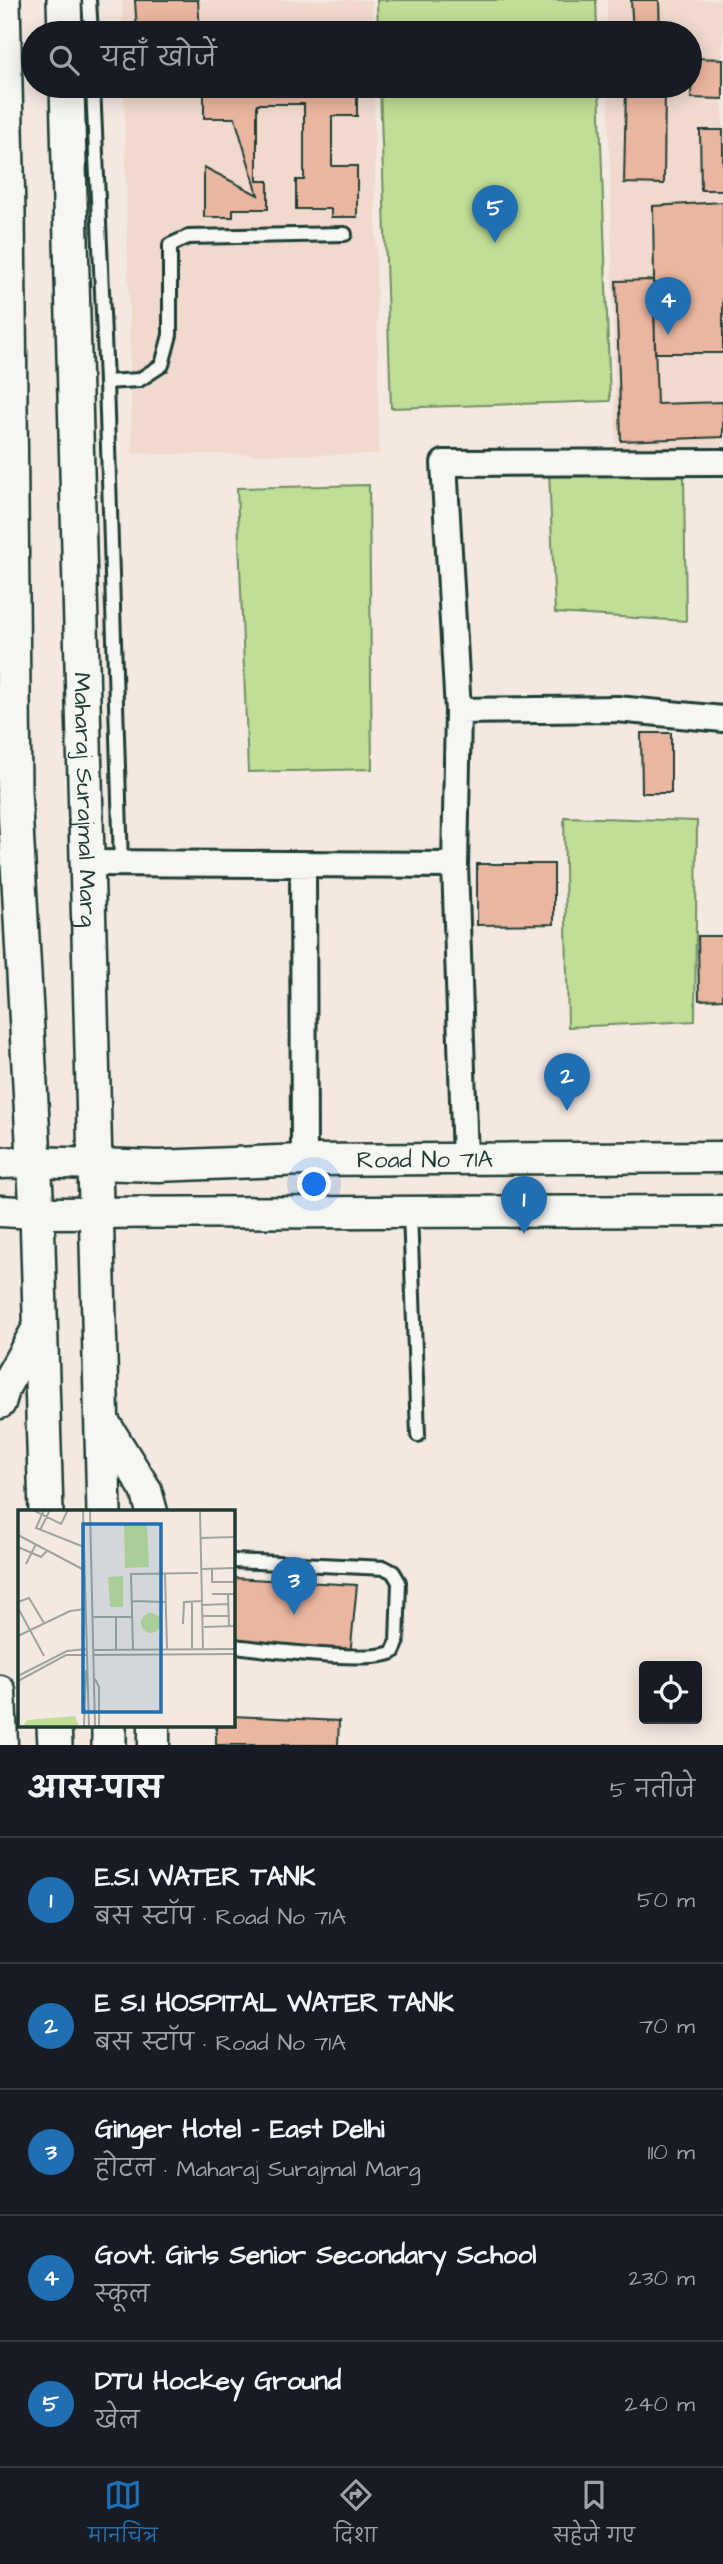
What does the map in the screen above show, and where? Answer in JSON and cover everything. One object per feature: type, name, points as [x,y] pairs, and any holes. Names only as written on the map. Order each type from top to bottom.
[{"type":"main road","points":[[3,0],[7,791],[37,1213],[46,1510]]},
{"type":"main road","points":[[64,0],[65,21]]},
{"type":"main road","name":"Maharaj Surajmal Marg","points":[[67,98],[104,1510]]},
{"type":"street","points":[[465,1159],[454,865],[458,712],[444,464],[723,461]]},
{"type":"street","points":[[458,712],[617,709],[723,719]]},
{"type":"street","points":[[88,863],[454,865]]},
{"type":"street","points":[[303,866],[304,1160]]},
{"type":"street","name":"Road No 71A","points":[[0,1163],[158,1166],[304,1160],[723,1157]]},
{"type":"street","points":[[0,1211],[723,1211]]},
{"type":"street","points":[[0,1403],[5,1386],[39,1326]]},
{"type":"street","points":[[102,1419],[146,1490],[151,1510]]},
{"type":"street","points":[[0,1691],[2,1745]]},
{"type":"lane","points":[[89,0],[90,21]]},
{"type":"lane","points":[[94,98],[106,382],[121,864]]},
{"type":"lane","points":[[106,382],[139,380],[162,365],[170,335],[170,245],[188,237],[345,234]]},
{"type":"lane","points":[[410,1212],[418,1435]]},
{"type":"lane","points":[[234,1561],[385,1568],[393,1572],[399,1582],[397,1643],[393,1653],[385,1657],[350,1657],[234,1646]]},
{"type":"shaded area","points":[[122,0],[372,0],[373,21],[122,21]]},
{"type":"shaded area","points":[[607,0],[723,0],[723,452],[616,457],[608,98],[702,98],[702,21],[607,21]]},
{"type":"shaded area","points":[[124,98],[374,98],[379,455],[132,454]]},
{"type":"green space","points":[[377,0],[596,0],[597,21],[378,21]]},
{"type":"green space","points":[[380,98],[599,98],[610,401],[391,408]]},
{"type":"green space","points":[[549,470],[684,476],[686,621],[555,613]]},
{"type":"green space","points":[[369,485],[372,769],[248,772],[237,488]]},
{"type":"green space","points":[[564,817],[697,821],[695,1021],[568,1027]]},
{"type":"building","points":[[135,0],[198,0],[199,21],[136,21]]},
{"type":"building","points":[[631,0],[659,0],[660,21],[632,21]]},
{"type":"building","points":[[702,58],[723,59],[723,99],[691,98],[702,98]]},
{"type":"building","points":[[204,98],[357,98],[357,116],[332,116],[332,166],[357,166],[357,217],[331,217],[331,209],[296,209],[296,180],[304,180],[304,104],[257,104],[257,181],[268,181],[268,209],[233,209],[233,217],[204,217],[204,167],[258,195],[235,118],[204,118]]},
{"type":"building","points":[[626,98],[665,98],[664,184],[624,183]]},
{"type":"building","points":[[700,130],[723,130],[723,190],[701,190]]},
{"type":"building","points":[[723,202],[723,353],[655,353],[653,206]]},
{"type":"building","points":[[653,280],[657,404],[723,402],[723,437],[621,441],[616,281]]},
{"type":"building","points":[[641,733],[671,733],[671,793],[642,793]]},
{"type":"building","points":[[477,864],[554,864],[554,924],[477,925]]},
{"type":"building","points":[[698,936],[723,936],[723,999],[699,1000]]},
{"type":"building","points":[[234,1578],[357,1585],[350,1656],[234,1644]]},
{"type":"building","points":[[234,1716],[339,1721],[338,1745],[216,1745],[216,1728],[234,1728]]},
{"type":"place","name":"DTU Hockey Ground","points":[[495,243]]},
{"type":"place","name":"Govt. Girls Senior Secondary School","points":[[668,335]]},
{"type":"place","name":"E S.I HOSPITAL WATER TANK","points":[[567,1111]]},
{"type":"place","name":"E.S.I WATER TANK","points":[[524,1234]]},
{"type":"place","name":"Ginger Hotel - East Delhi","points":[[294,1615]]}]
